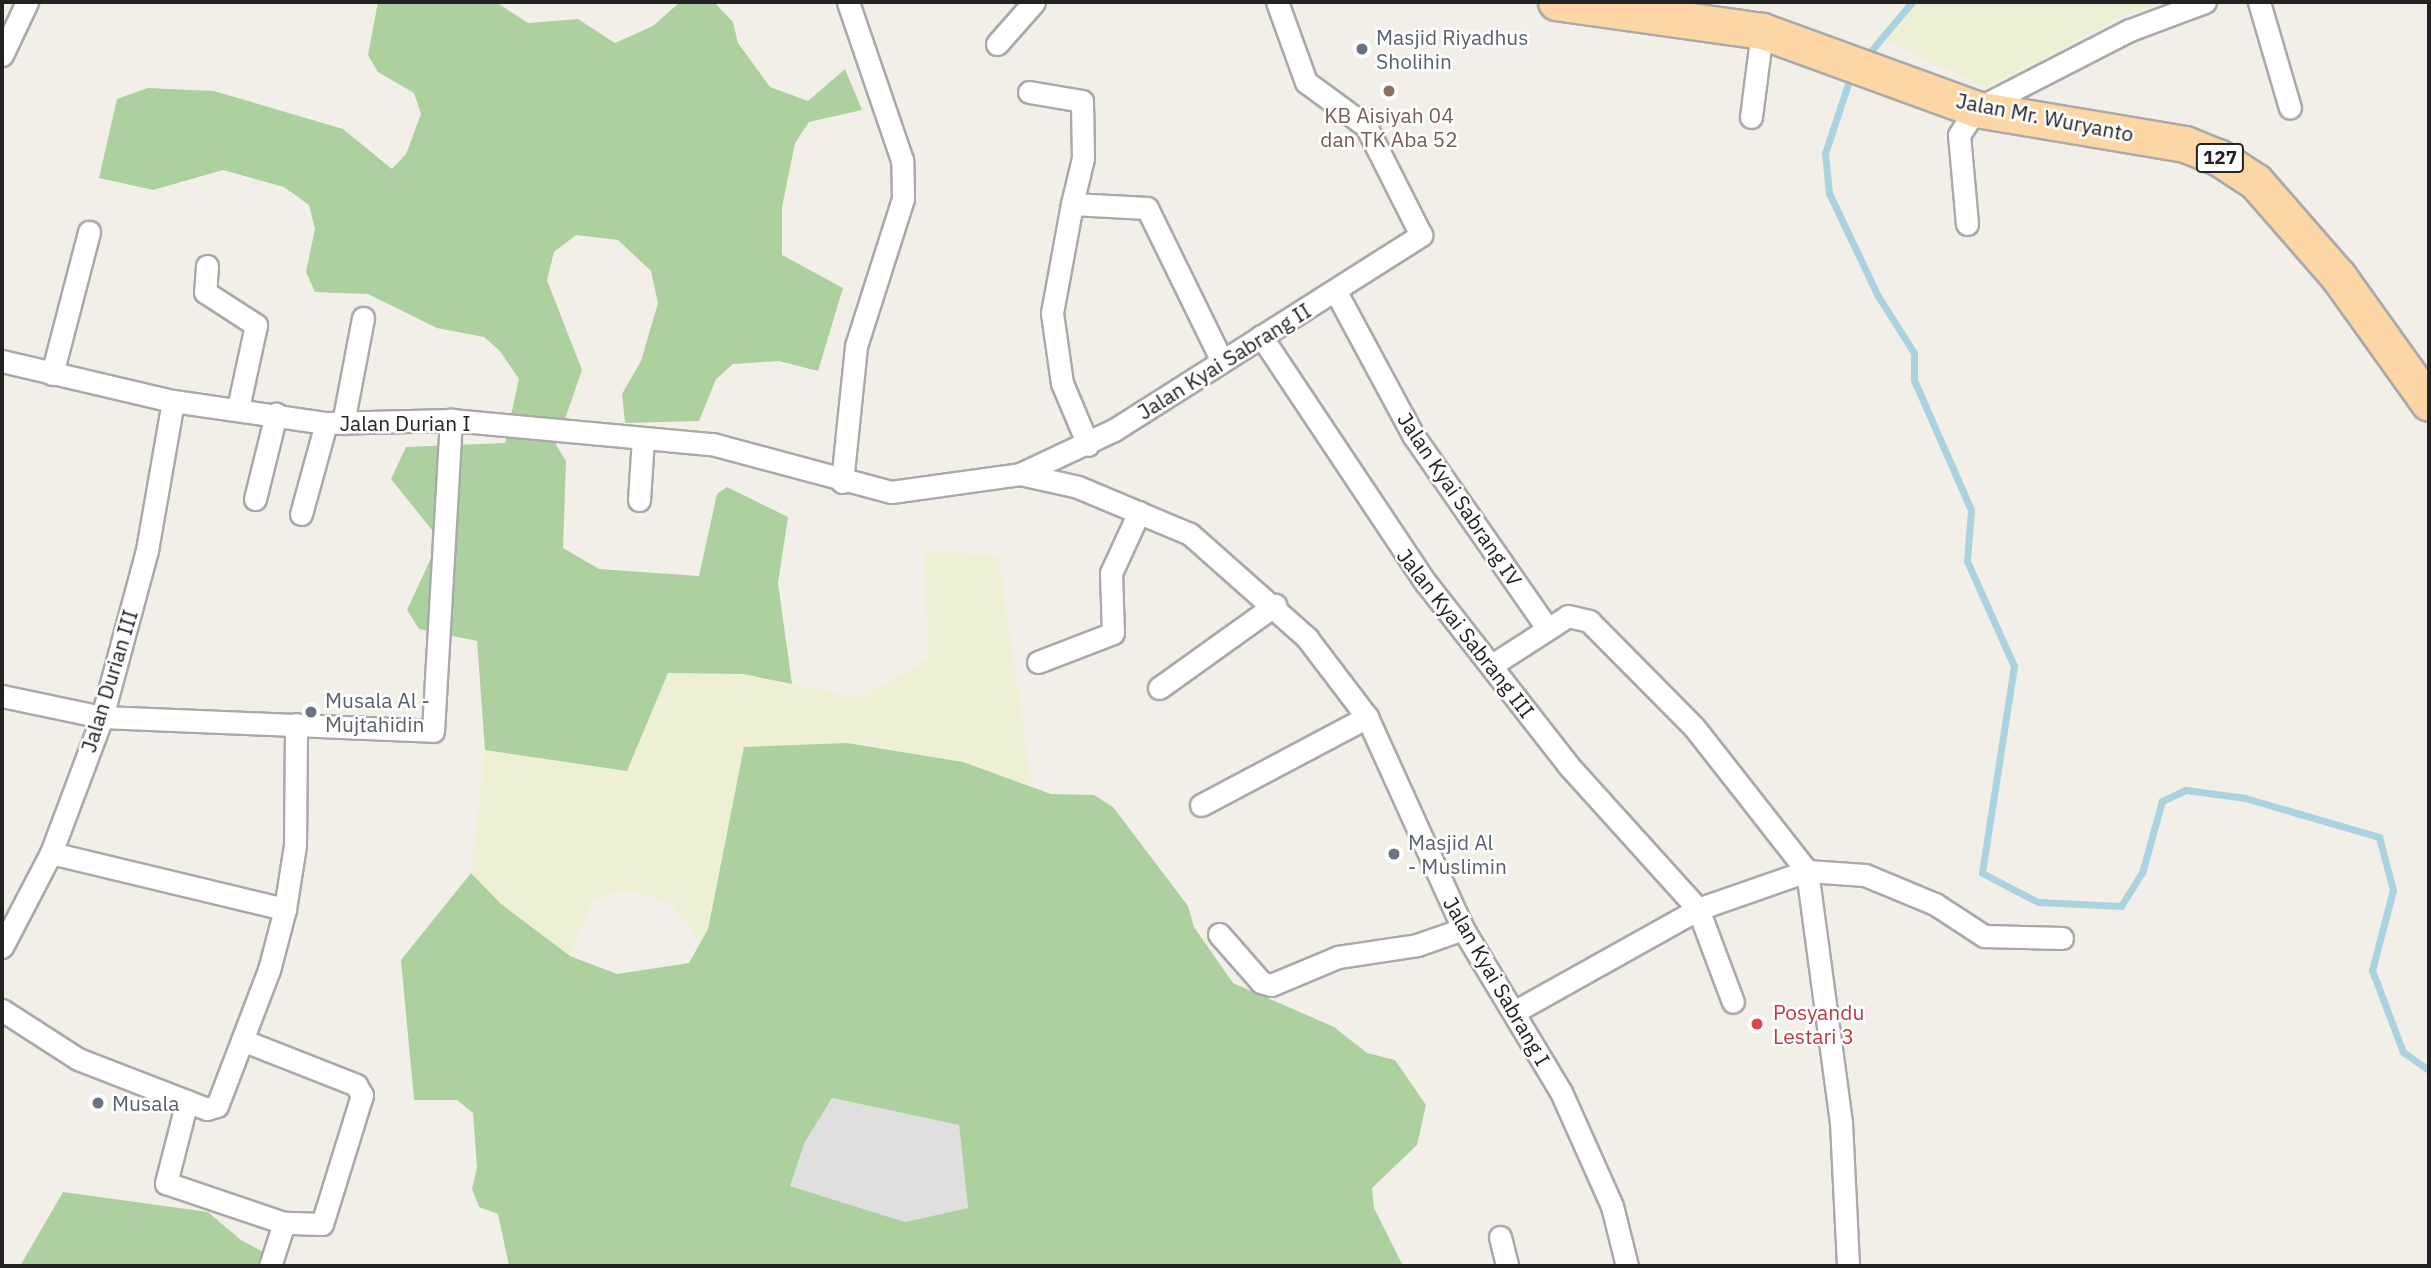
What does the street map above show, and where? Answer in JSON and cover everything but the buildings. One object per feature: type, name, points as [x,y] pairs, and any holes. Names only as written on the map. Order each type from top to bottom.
[{"type":"main road","name":"Jalan Mr. Wuryanto","points":[[1556,2],[1762,31],[1976,108],[2185,144],[2239,168],[2339,276],[2429,403]]},
{"type":"street","points":[[2,55],[27,2]]},
{"type":"street","points":[[842,482],[856,346],[903,198],[902,160],[848,2]]},
{"type":"street","points":[[998,44],[1034,2]]},
{"type":"street","name":"Jalan Kyai Sabrang II","points":[[1020,474],[1088,445],[1221,359],[1336,292],[1421,235],[1366,125],[1306,82],[1277,2]]},
{"type":"street","points":[[1966,224],[1959,135],[1976,108],[2130,30],[2206,2]]},
{"type":"street","points":[[2259,2],[2290,108]]},
{"type":"street","points":[[1751,117],[1762,31]]},
{"type":"street","points":[[1029,92],[1082,101],[1083,158],[1052,313],[1062,383],[1088,445]]},
{"type":"street","points":[[1072,204],[1147,208],[1221,359]]},
{"type":"street","points":[[52,374],[89,232]]},
{"type":"street","points":[[207,265],[205,292],[256,321],[238,408]]},
{"type":"street","name":"Jalan Kyai Sabrang IV","points":[[1336,292],[1413,435],[1548,629]]},
{"type":"street","points":[[301,514],[334,423],[363,318]]},
{"type":"street","name":"Jalan Kyai Sabrang III","points":[[1261,336],[1370,506],[1567,765],[1698,909]]},
{"type":"street","name":"Jalan Durian I","points":[[2,361],[173,401],[334,423],[451,420],[712,444],[842,482],[891,492]]},
{"type":"street","name":"Jalan Durian III","points":[[2,947],[51,853],[102,717],[147,550],[173,401]]},
{"type":"street","points":[[256,499],[276,414]]},
{"type":"street","points":[[2,696],[102,717],[433,731],[451,420]]},
{"type":"street","points":[[639,500],[643,438]]},
{"type":"street","name":"Jalan Kyai Sabrang I","points":[[891,492],[1020,474],[1078,487],[1190,534],[1275,606],[1367,717],[1463,929],[1561,1092],[1606,1193],[1627,1266]]},
{"type":"street","points":[[1038,662],[1113,633],[1111,573],[1139,512]]},
{"type":"street","points":[[1159,688],[1275,606]]},
{"type":"street","points":[[1492,665],[1568,616],[1589,621],[1693,727],[1807,871],[1841,1122],[1848,1266]]},
{"type":"street","points":[[1201,805],[1367,717]]},
{"type":"street","points":[[2,1010],[78,1059],[187,1101],[217,1106],[282,919],[295,845],[296,724]]},
{"type":"street","points":[[51,853],[282,919]]},
{"type":"street","points":[[1514,1012],[1698,909],[1807,871],[1865,875],[1935,904],[1984,936],[2062,938]]},
{"type":"street","points":[[1698,909],[1733,1002]]},
{"type":"street","points":[[1219,934],[1261,982],[1271,985],[1338,957],[1417,945],[1463,929]]},
{"type":"street","points":[[187,1101],[166,1183],[284,1223],[322,1224],[362,1095],[355,1085],[242,1040]]},
{"type":"street","points":[[270,1266],[284,1223]]},
{"type":"street","points":[[1500,1237],[1507,1266]]},
{"type":"shaded area","points":[[832,1098],[959,1125],[968,1208],[905,1222],[790,1186],[805,1142]]},
{"type":"green space","points":[[378,2],[496,2],[528,23],[578,19],[615,43],[653,26],[680,2],[714,2],[733,22],[738,43],[770,87],[808,101],[845,69],[862,110],[809,122],[795,143],[782,207],[782,255],[843,288],[818,371],[779,361],[733,364],[716,379],[699,421],[625,423],[622,394],[641,361],[658,303],[651,271],[618,240],[576,235],[554,252],[547,280],[582,370],[556,445],[566,461],[563,548],[599,569],[699,576],[717,494],[727,487],[788,517],[778,583],[792,684],[743,674],[668,673],[627,771],[485,750],[477,641],[419,629],[407,610],[431,558],[432,530],[391,479],[406,447],[505,443],[519,379],[500,351],[484,337],[437,328],[368,294],[315,292],[306,272],[315,229],[309,205],[284,187],[223,170],[153,190],[99,178],[117,99],[148,88],[214,91],[343,129],[392,169],[406,154],[421,114],[414,93],[378,72],[368,55]]},
{"type":"green space","points":[[1913,2],[2165,2],[2123,16],[1985,88],[1885,40]]},
{"type":"green space","points":[[924,551],[998,555],[1032,785],[880,746],[744,747],[703,948],[674,906],[630,889],[594,899],[569,956],[501,904],[471,873],[485,750],[627,771],[668,673],[743,674],[862,698],[928,659]]},
{"type":"green space","points":[[847,743],[963,762],[1051,794],[1094,795],[1113,807],[1188,906],[1194,927],[1233,983],[1334,1027],[1367,1053],[1395,1060],[1426,1105],[1417,1145],[1372,1188],[1374,1208],[1403,1266],[509,1266],[498,1214],[479,1207],[472,1189],[477,1168],[473,1113],[457,1100],[414,1100],[401,960],[471,873],[501,904],[570,956],[617,974],[689,963],[708,929],[744,747]],"holes":[[[832,1098],[959,1125],[968,1208],[905,1222],[790,1186],[805,1142]]]},
{"type":"green space","points":[[63,1192],[208,1212],[241,1240],[290,1266],[20,1266]]},
{"type":"waterway","points":[[1865,58],[1912,2]]},
{"type":"waterway","points":[[1851,75],[1825,153],[1829,193],[1878,296],[1914,353],[1914,380],[1971,510],[1967,561],[2014,666],[1982,873],[2038,902],[2121,906],[2142,873],[2162,801],[2186,790],[2245,798],[2379,837],[2393,890],[2372,970],[2403,1052],[2429,1070]]},
{"type":"place","name":"Masjid Riyadhus Sholihin","points":[[1362,49]]},
{"type":"place","name":"KB Aisiyah 04 dan TK Aba 52","points":[[1389,91]]},
{"type":"place","name":"Musala Al - Mujtahidin","points":[[311,712]]},
{"type":"place","name":"Masjid Al - Muslimin","points":[[1394,854]]},
{"type":"place","name":"Posyandu Lestari 3","points":[[1757,1024]]},
{"type":"place","name":"Musala","points":[[98,1103]]}]
